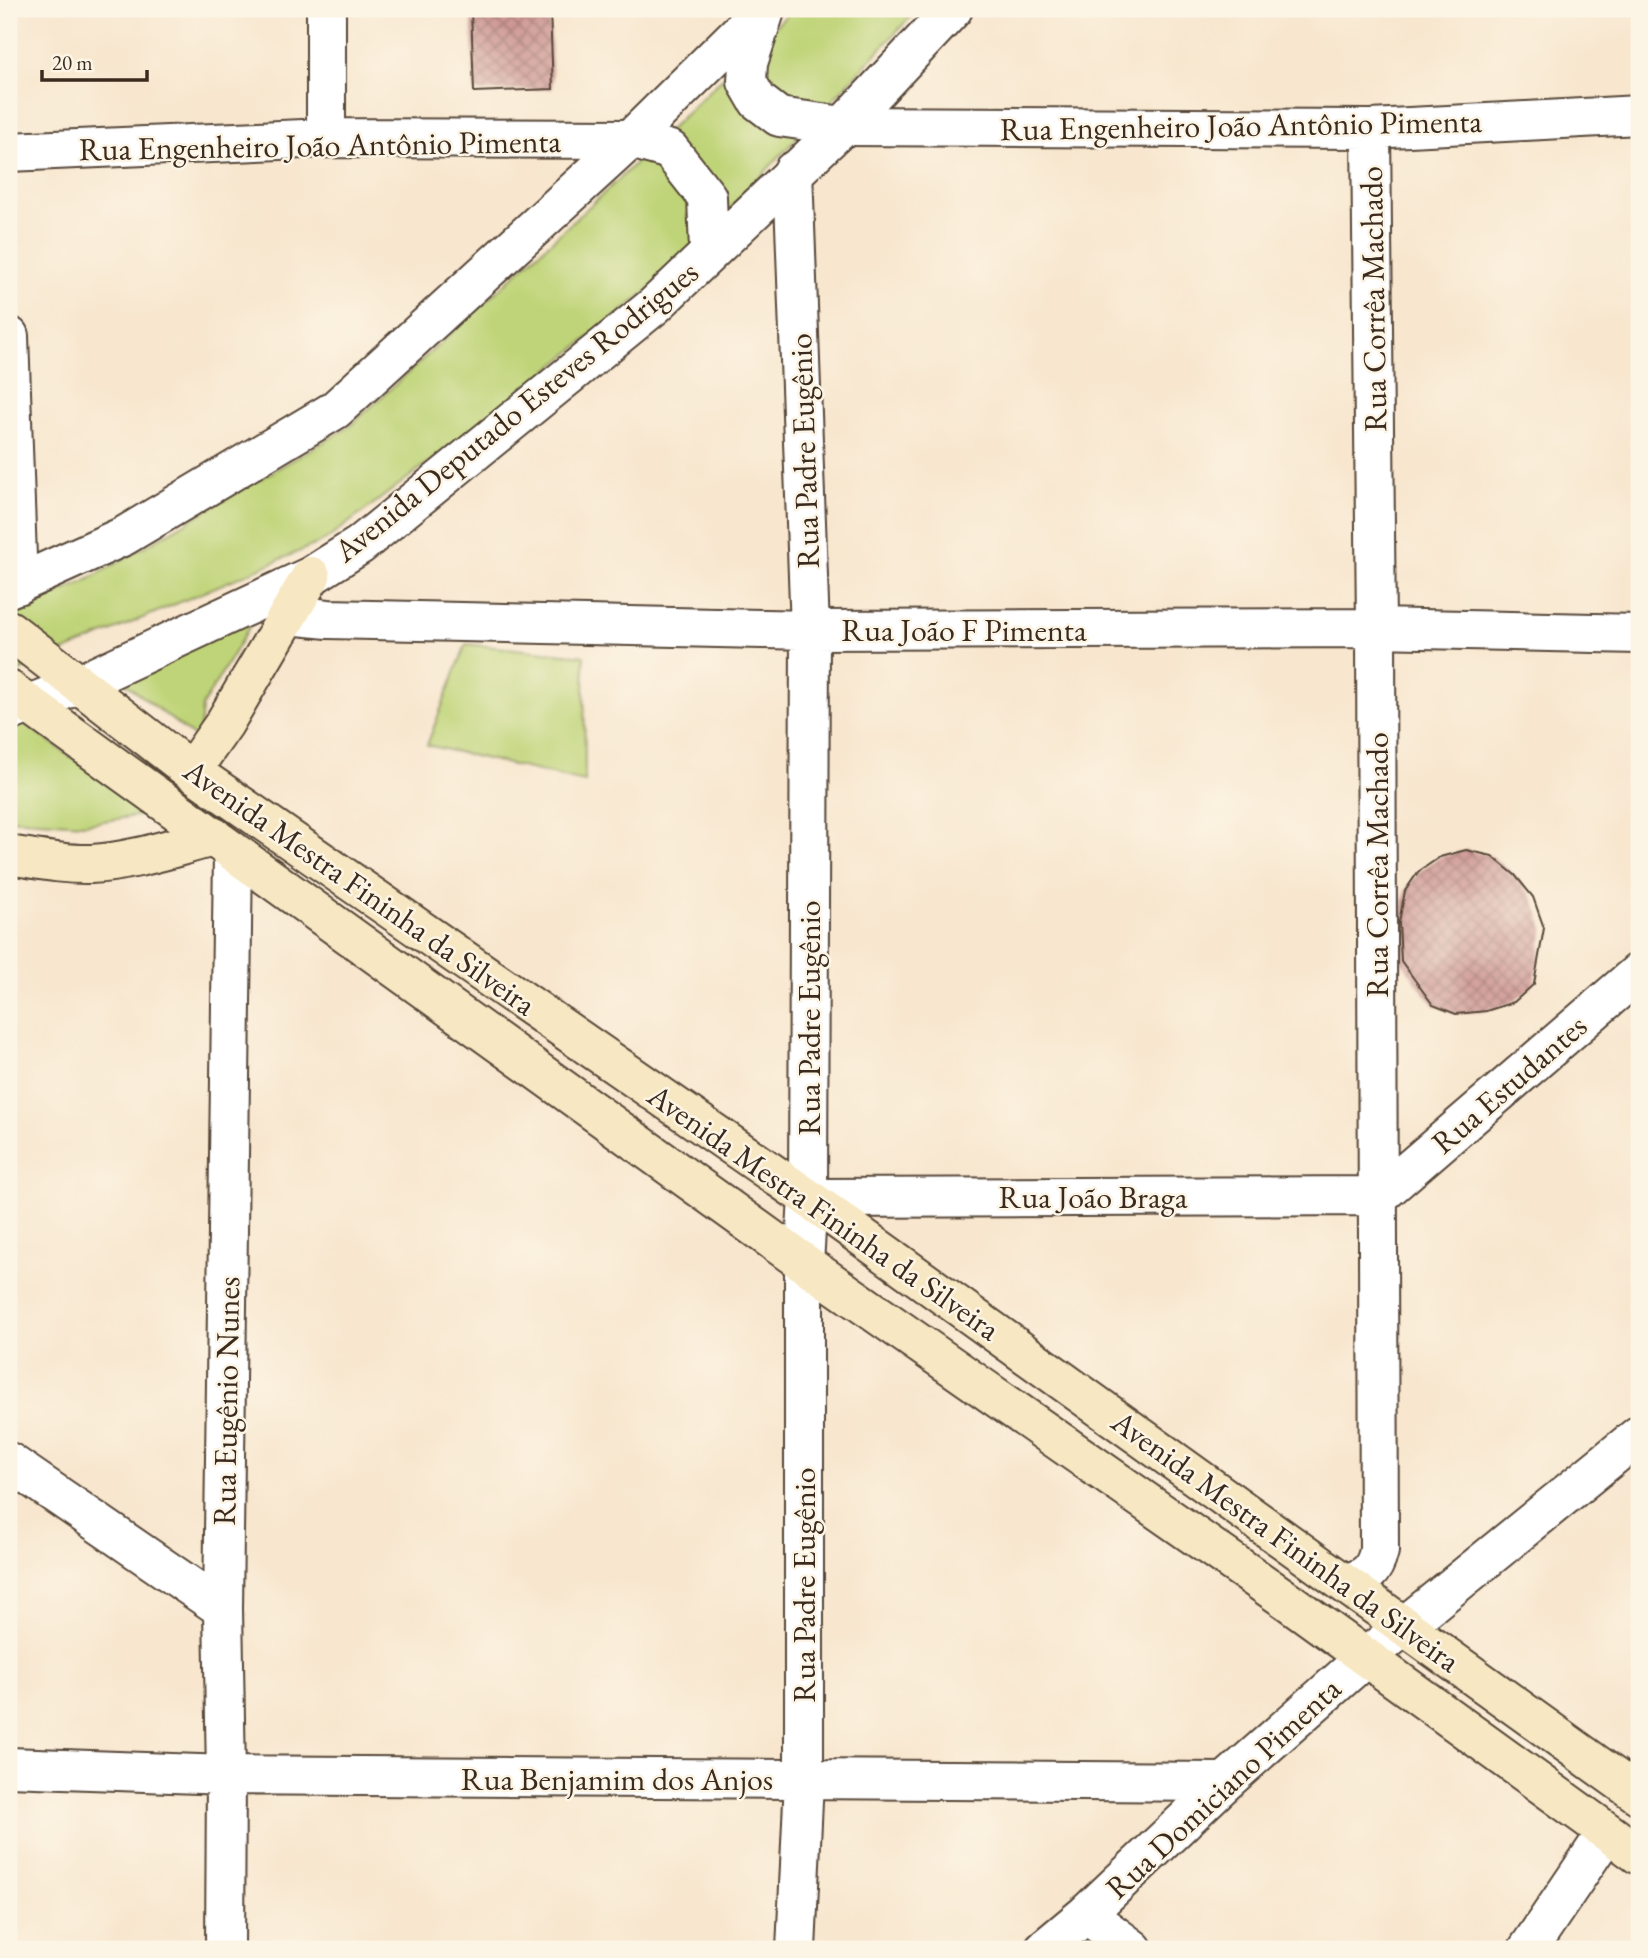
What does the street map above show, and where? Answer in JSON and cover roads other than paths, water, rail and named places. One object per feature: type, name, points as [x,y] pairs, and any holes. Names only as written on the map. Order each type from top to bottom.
[{"type":"main road","points":[[191,771],[224,724],[311,576]]},
{"type":"main road","name":"Avenida Mestra Fininha da Silveira","points":[[9,630],[191,771],[808,1198],[1639,1795]]},
{"type":"main road","name":"Avenida Mestra Fininha da Silveira","points":[[15,702],[223,845],[804,1263],[1288,1601],[1639,1855]]},
{"type":"main road","points":[[9,855],[64,864],[90,864],[223,845]]},
{"type":"main road","points":[[1288,1601],[1346,1584]]},
{"type":"street","points":[[326,9],[326,138]]},
{"type":"street","points":[[764,9],[748,63],[747,82],[758,101],[779,117]]},
{"type":"street","points":[[9,336],[13,586],[124,536],[335,410],[631,139],[764,9]]},
{"type":"street","name":"Avenida Deputado Esteves Rodrigues","points":[[15,702],[77,685],[311,576],[360,545],[654,306],[843,126],[953,9]]},
{"type":"street","name":"Rua Engenheiro João Antônio Pimenta","points":[[779,117],[843,126],[1371,129],[1639,115]]},
{"type":"street","name":"Rua Padre Eugênio","points":[[779,117],[793,171],[810,630],[808,1198],[804,1263],[803,1780],[796,1949]]},
{"type":"street","name":"Rua Corrêa Machado","points":[[1346,1584],[1367,1576],[1375,1566],[1379,1551],[1376,628],[1371,129]]},
{"type":"street","name":"Rua Engenheiro João Antônio Pimenta","points":[[9,152],[326,138],[631,139],[670,150],[707,197],[709,252]]},
{"type":"street","name":"Rua João F Pimenta","points":[[288,615],[328,619],[810,630],[1376,628],[1639,634]]},
{"type":"street","name":"Rua Eugênio Nunes","points":[[223,845],[225,1949]]},
{"type":"street","name":"Rua Estudantes","points":[[1379,1196],[1639,972]]},
{"type":"street","name":"Rua João Braga","points":[[808,1198],[1379,1196]]},
{"type":"street","name":"Rua Domiciano Pimenta","points":[[1044,1949],[1086,1914],[1225,1782],[1402,1626],[1639,1435]]},
{"type":"street","points":[[9,1462],[223,1609]]},
{"type":"street","name":"Rua Benjamim dos Anjos","points":[[9,1767],[226,1775],[1225,1782]]},
{"type":"street","points":[[1528,1949],[1607,1832]]},
{"type":"street","points":[[1086,1914],[1133,1949]]}]
